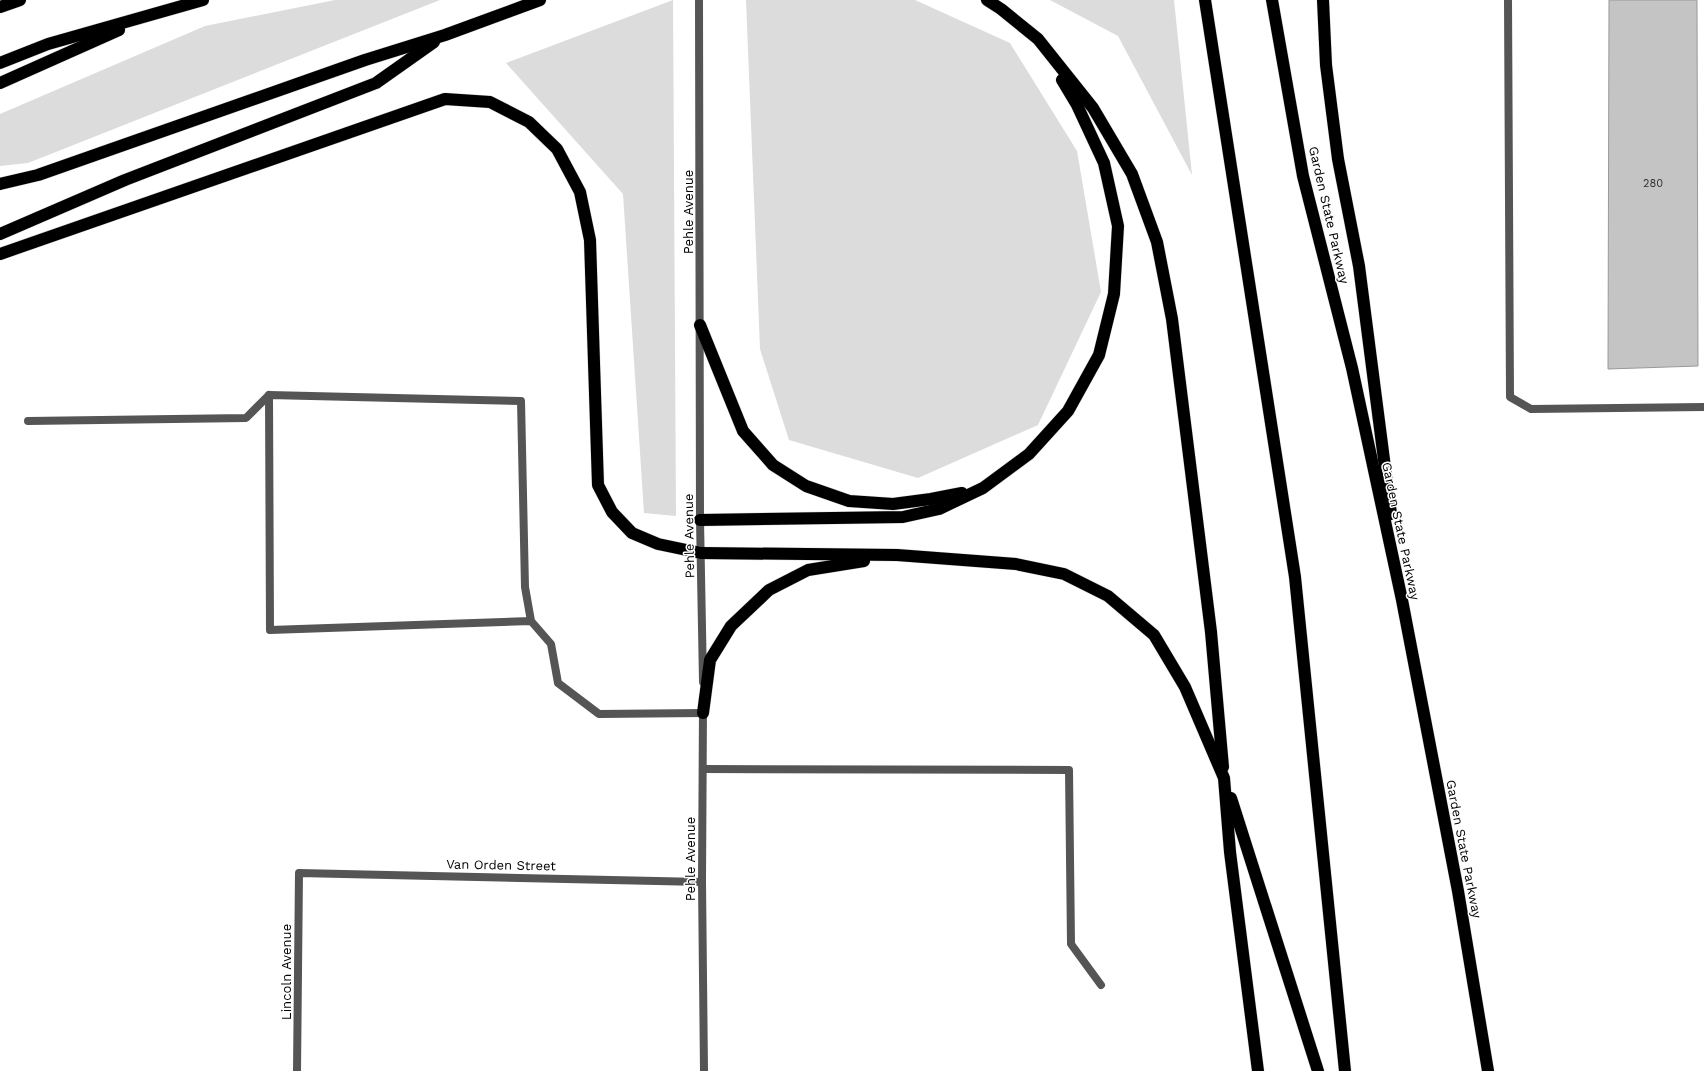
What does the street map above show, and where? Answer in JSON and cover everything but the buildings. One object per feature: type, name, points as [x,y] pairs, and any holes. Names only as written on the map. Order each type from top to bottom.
[{"type":"highway","points":[[0,7],[20,0]]},
{"type":"highway","points":[[0,63],[48,44],[203,0]]},
{"type":"highway","points":[[0,184],[38,176],[365,60],[444,35],[540,0]]},
{"type":"highway","points":[[987,0],[1038,39],[1093,108],[1132,174],[1157,242],[1173,326],[1211,632],[1230,852],[1258,1071]]},
{"type":"highway","points":[[1205,0],[1295,578],[1345,1071]]},
{"type":"highway","name":"Garden State Parkway","points":[[1272,0],[1303,176],[1352,368],[1402,600],[1458,891],[1488,1071]]},
{"type":"highway","points":[[1322,0],[1326,65],[1338,159],[1359,266],[1402,600]]},
{"type":"highway","points":[[0,83],[160,12]]},
{"type":"highway","points":[[0,234],[125,180],[376,83],[444,35]]},
{"type":"highway","points":[[700,520],[903,517],[939,509],[982,488],[1029,454],[1068,411],[1099,356],[1114,294],[1118,226],[1104,163],[1077,105],[1038,39]]},
{"type":"highway","points":[[0,254],[445,99],[490,102],[529,122],[557,149],[580,192],[590,240],[598,485],[612,512],[632,533],[658,544],[701,554],[897,555],[1016,564],[1064,574],[1108,596],[1154,635],[1185,687],[1224,778],[1318,1071]]},
{"type":"highway","points":[[700,325],[743,431],[773,465],[806,486],[849,501],[892,504],[932,499],[982,488]]},
{"type":"highway","points":[[703,713],[710,660],[731,626],[769,590],[808,570],[897,555]]},
{"type":"street","name":"Pehle Avenue","points":[[699,0],[700,520],[703,713],[702,882],[704,1071]]},
{"type":"street","points":[[1508,0],[1510,397],[1531,409],[1704,407]]},
{"type":"street","points":[[269,395],[270,630],[532,621]]},
{"type":"street","points":[[28,421],[246,418],[269,395],[521,401],[525,587],[532,621],[551,644],[558,683],[599,714],[703,713]]},
{"type":"street","points":[[703,770],[1069,770],[1071,944],[1102,985]]},
{"type":"street","name":"Van Orden Street","points":[[299,873],[702,882]]},
{"type":"street","name":"Lincoln Avenue","points":[[297,1071],[299,873]]},
{"type":"shaded area","points":[[335,0],[440,0],[28,163],[0,166],[0,114],[205,26]]},
{"type":"shaded area","points":[[673,0],[676,516],[644,513],[623,194],[506,63]]},
{"type":"shaded area","points":[[746,0],[915,0],[1010,43],[1077,151],[1101,292],[1038,425],[918,478],[789,440],[760,349]]},
{"type":"shaded area","points":[[1050,0],[1174,0],[1192,175],[1118,36]]}]
